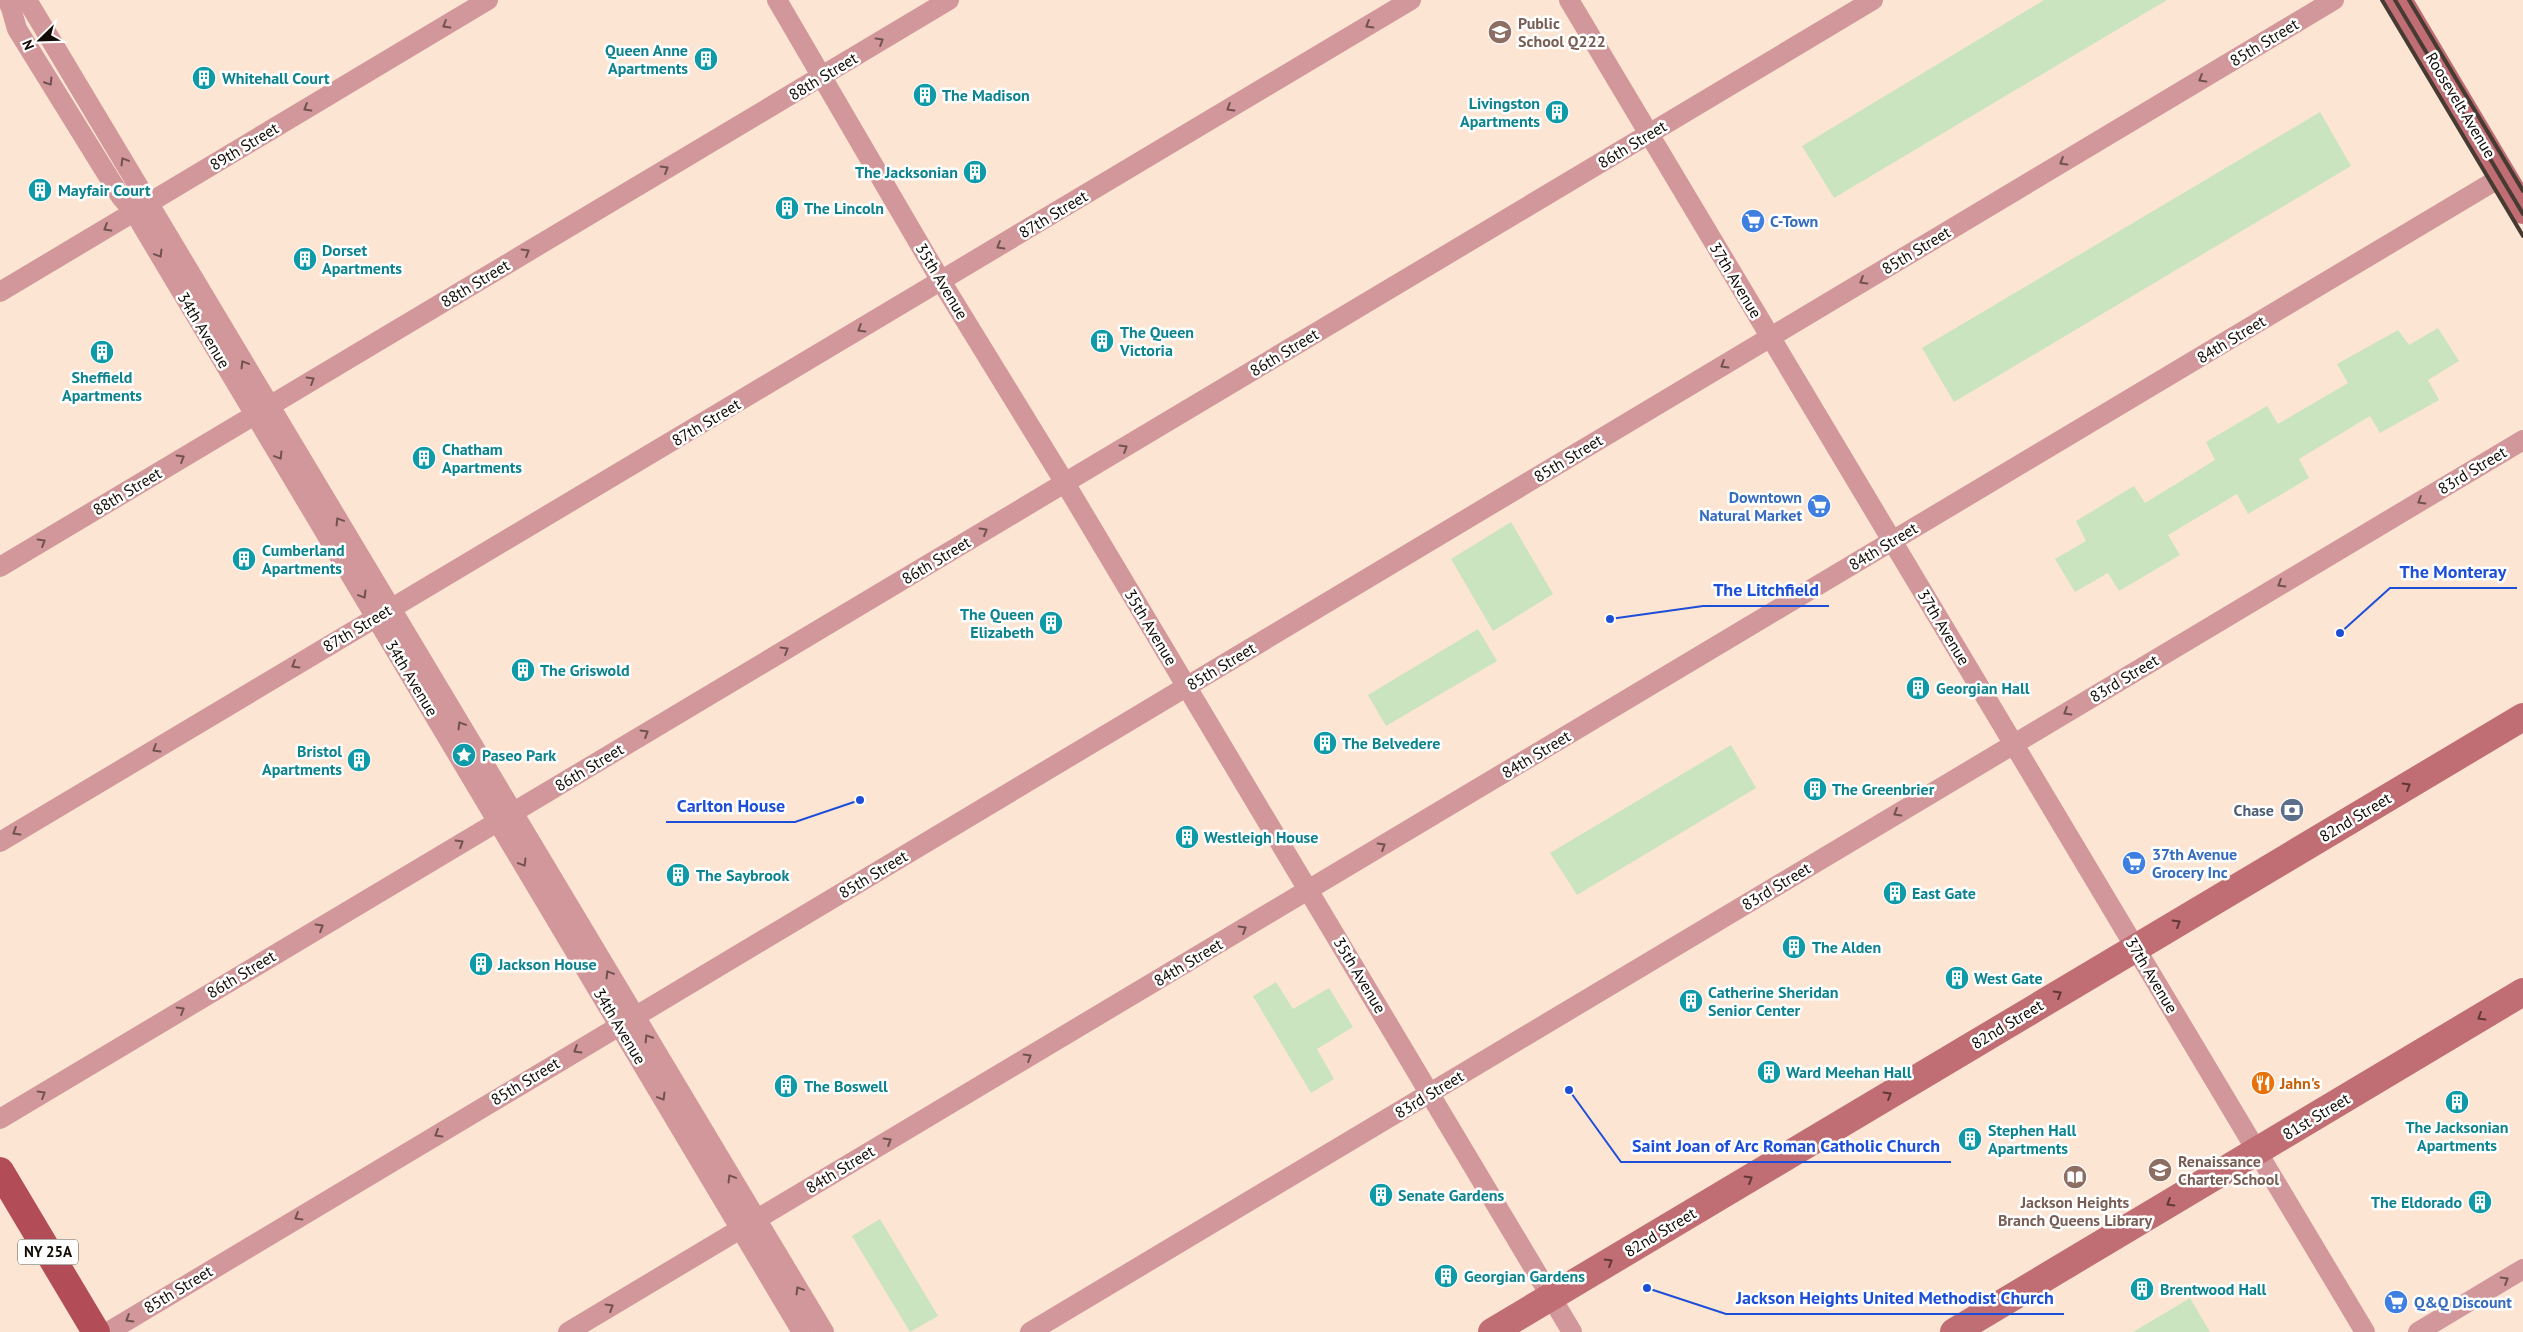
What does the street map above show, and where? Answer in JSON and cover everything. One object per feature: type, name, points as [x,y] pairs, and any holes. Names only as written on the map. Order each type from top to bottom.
[{"type":"main road","name":"NY 25A","points":[[0,1172],[96,1332]]},
{"type":"street","name":"89th Street","points":[[0,292],[488,0]]},
{"type":"street","name":"35th Avenue","points":[[777,0],[941,281],[1065,483],[1572,1332]]},
{"type":"street","name":"88th Street","points":[[0,567],[950,0]]},
{"type":"street","name":"87th Street","points":[[0,842],[1411,0]]},
{"type":"street","name":"37th Avenue","points":[[1569,0],[2365,1332]]},
{"type":"street","name":"86th Street","points":[[0,1119],[1873,0]]},
{"type":"street","name":"85th Street","points":[[108,1332],[2334,0]]},
{"type":"street","name":"Roosevelt Avenue","points":[[2398,0],[2523,210]]},
{"type":"street","name":"34th Avenue","points":[[14,5],[141,208],[627,1020],[748,1224],[802,1332]]},
{"type":"street","name":"84th Street","points":[[568,1332],[2503,176]]},
{"type":"street","name":"83rd Street","points":[[1030,1332],[2523,440]]},
{"type":"street","name":"82nd Street","points":[[1492,1332],[2523,718]]},
{"type":"street","name":"81st Street","points":[[1954,1332],[2523,992]]},
{"type":"street","name":"34th Avenue","points":[[748,1224],[824,1332]]},
{"type":"street","points":[[2418,1332],[2523,1269]]},
{"type":"green space","points":[[2044,0],[2167,0],[1834,198],[1802,146]]},
{"type":"green space","points":[[2320,112],[2351,166],[1954,402],[1922,348]]},
{"type":"green space","points":[[2438,328],[2459,361],[2428,380],[2439,400],[2380,433],[2370,416],[2299,459],[2309,478],[2248,514],[2237,494],[2168,535],[2180,555],[2119,591],[2108,573],[2075,592],[2055,559],[2086,541],[2076,521],[2134,486],[2145,503],[2215,460],[2206,442],[2267,406],[2278,424],[2348,383],[2337,364],[2398,330],[2409,345]]},
{"type":"green space","points":[[1511,522],[1553,594],[1493,631],[1451,559]]},
{"type":"green space","points":[[1478,629],[1497,661],[1386,726],[1368,695]]},
{"type":"green space","points":[[1731,745],[1756,788],[1577,895],[1550,853]]},
{"type":"green space","points":[[1276,982],[1293,1009],[1329,988],[1353,1027],[1317,1049],[1334,1079],[1311,1093],[1253,996]]},
{"type":"green space","points":[[880,1219],[938,1316],[910,1332],[852,1236]]},
{"type":"green space","points":[[2190,1298],[2210,1332],[2133,1332]]},
{"type":"railway","points":[[2382,0],[2523,236]]},
{"type":"railway","points":[[2395,0],[2523,214]]},
{"type":"railway","points":[[2409,0],[2523,191]]},
{"type":"place","name":"Public School Q222","points":[[1500,32]]},
{"type":"place","name":"Queen Anne Apartments","points":[[706,59]]},
{"type":"place","name":"Whitehall Court","points":[[204,78]]},
{"type":"place","name":"The Madison","points":[[925,95]]},
{"type":"place","name":"Livingston Apartments","points":[[1557,112]]},
{"type":"place","name":"The Jacksonian","points":[[975,172]]},
{"type":"place","name":"Mayfair Court","points":[[40,190]]},
{"type":"place","name":"The Lincoln","points":[[787,208]]},
{"type":"place","name":"C-Town","points":[[1753,221]]},
{"type":"place","name":"Dorset Apartments","points":[[305,259]]},
{"type":"place","name":"The Queen Victoria","points":[[1102,341]]},
{"type":"place","name":"Sheffield Apartments","points":[[102,352]]},
{"type":"place","name":"Chatham Apartments","points":[[424,458]]},
{"type":"place","name":"Downtown Natural Market","points":[[1819,506]]},
{"type":"place","name":"Cumberland Apartments","points":[[244,559]]},
{"type":"place","name":"The Litchfield","points":[[1610,619]]},
{"type":"place","name":"The Queen Elizabeth","points":[[1051,623]]},
{"type":"place","name":"The Monteray","points":[[2340,633]]},
{"type":"place","name":"The Griswold","points":[[523,670]]},
{"type":"place","name":"Georgian Hall","points":[[1918,688]]},
{"type":"place","name":"The Belvedere","points":[[1325,743]]},
{"type":"place","name":"Paseo Park","points":[[464,755]]},
{"type":"place","name":"Bristol Apartments","points":[[359,760]]},
{"type":"place","name":"The Greenbrier","points":[[1815,789]]},
{"type":"place","name":"Carlton House","points":[[860,800]]},
{"type":"place","name":"Chase","points":[[2292,810]]},
{"type":"place","name":"Westleigh House","points":[[1187,837]]},
{"type":"place","name":"37th Avenue Grocery Inc","points":[[2134,863]]},
{"type":"place","name":"The Saybrook","points":[[678,875]]},
{"type":"place","name":"East Gate","points":[[1895,893]]},
{"type":"place","name":"The Alden","points":[[1794,947]]},
{"type":"place","name":"Jackson House","points":[[481,964]]},
{"type":"place","name":"West Gate","points":[[1957,978]]},
{"type":"place","name":"Catherine Sheridan Senior Center","points":[[1691,1001]]},
{"type":"place","name":"Ward Meehan Hall","points":[[1769,1072]]},
{"type":"place","name":"Jahn's","points":[[2263,1083]]},
{"type":"place","name":"The Boswell","points":[[786,1086]]},
{"type":"place","name":"Saint Joan of Arc Roman Catholic Church","points":[[1569,1090]]},
{"type":"place","name":"The Jacksonian Apartments","points":[[2457,1102]]},
{"type":"place","name":"Stephen Hall Apartments","points":[[1970,1139]]},
{"type":"place","name":"Renaissance Charter School","points":[[2160,1170]]},
{"type":"place","name":"Jackson Heights Branch Queens Library","points":[[2075,1177]]},
{"type":"place","name":"Senate Gardens","points":[[1381,1195]]},
{"type":"place","name":"The Eldorado","points":[[2480,1202]]},
{"type":"place","name":"Georgian Gardens","points":[[1446,1276]]},
{"type":"place","name":"Jackson Heights United Methodist Church","points":[[1647,1288]]},
{"type":"place","name":"Brentwood Hall","points":[[2142,1289]]},
{"type":"place","name":"Q&Q Discount","points":[[2396,1302]]}]
